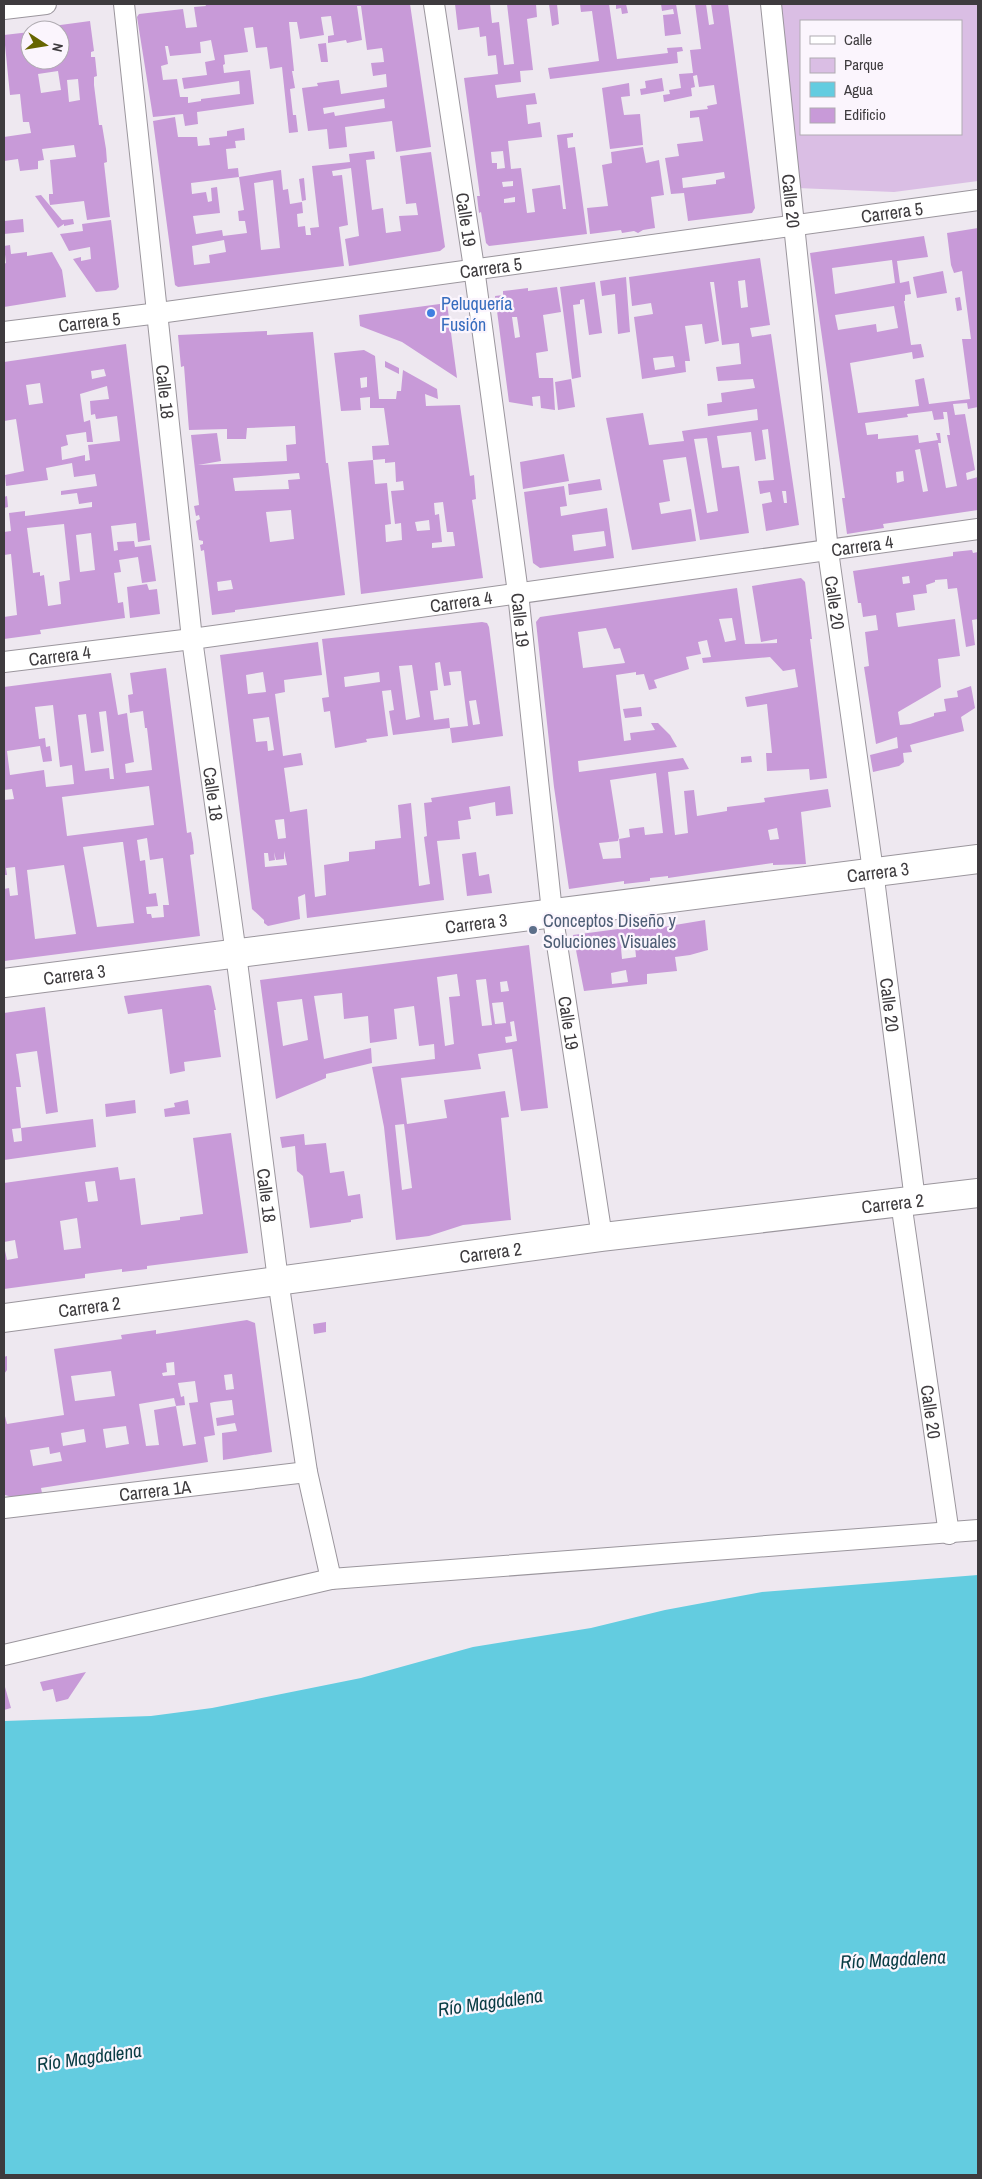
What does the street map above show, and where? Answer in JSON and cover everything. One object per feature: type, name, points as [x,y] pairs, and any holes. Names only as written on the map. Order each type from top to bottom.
[{"type":"main road","name":"Carrera 3","points":[[4,983],[978,859]]},
{"type":"main road","name":"Carrera 2","points":[[4,1318],[602,1237],[978,1193]]},
{"type":"street","points":[[4,9],[46,4]]},
{"type":"street","name":"Calle 18","points":[[124,4],[159,313],[192,639],[236,954],[278,1280],[307,1472],[331,1579]]},
{"type":"street","name":"Calle 19","points":[[434,4],[474,268],[518,592],[552,912],[602,1237]]},
{"type":"street","name":"Calle 20","points":[[771,4],[828,551],[873,871],[908,1201],[949,1534]]},
{"type":"street","name":"Carrera 5","points":[[4,332],[159,313],[474,268],[978,200]]},
{"type":"street","name":"Carrera 4","points":[[4,662],[192,639],[978,529]]},
{"type":"street","name":"Carrera 1A","points":[[4,1508],[307,1472]]},
{"type":"street","points":[[4,1655],[331,1579],[949,1534],[978,1530]]},
{"type":"green space","points":[[780,4],[978,4],[978,181],[894,192],[797,188]]},
{"type":"water","name":"Río Magdalena","points":[[978,1575],[978,2175],[4,2175],[4,1721],[151,1716],[212,1708],[361,1678],[473,1647],[591,1628],[665,1610],[762,1592]]},
{"type":"building","points":[[205,4],[410,4],[431,147],[396,152],[392,121],[345,127],[347,147],[329,149],[327,129],[308,131],[302,88],[318,86],[317,83],[339,80],[341,94],[387,87],[386,74],[373,76],[371,63],[384,62],[383,53],[382,48],[367,50],[361,6],[357,6],[362,40],[347,43],[346,40],[328,43],[328,36],[334,35],[331,16],[321,17],[324,35],[300,39],[297,22],[289,22],[295,88],[290,89],[293,115],[296,115],[298,132],[289,133],[282,67],[270,69],[267,47],[256,48],[253,27],[244,28],[248,52],[224,55],[225,64],[223,65],[224,73],[250,70],[254,104],[197,112],[198,124],[185,126],[183,114],[153,117],[137,17],[139,14],[183,9],[186,28],[197,27],[194,7],[206,6]],"holes":[[[211,40],[215,60],[205,62],[207,75],[182,78],[184,89],[239,81],[240,94],[201,99],[201,101],[188,103],[188,97],[180,97],[177,79],[163,80],[161,66],[168,64],[165,46],[168,46],[170,56],[201,53],[200,42]],[[384,99],[385,108],[335,116],[334,112],[324,114],[323,108]]]},
{"type":"building","points":[[455,4],[490,4],[492,23],[499,22],[504,65],[514,64],[507,4],[536,4],[537,17],[527,19],[533,70],[520,71],[521,82],[495,85],[497,98],[535,93],[537,104],[526,105],[528,124],[540,122],[542,137],[508,141],[511,169],[521,168],[527,213],[535,212],[532,189],[560,185],[563,209],[566,209],[557,135],[573,133],[573,137],[567,138],[568,148],[575,147],[587,234],[489,246],[486,243],[481,212],[479,213],[477,196],[480,196],[464,78],[498,74],[496,55],[488,56],[486,36],[480,37],[479,27],[458,30]],"holes":[[[503,151],[505,168],[497,169],[497,163],[492,163],[491,152]],[[513,181],[513,186],[503,187],[502,182]],[[515,197],[515,202],[504,203],[504,199]]]},
{"type":"building","points":[[549,4],[557,4],[559,24],[552,26]]},
{"type":"building","points":[[580,4],[609,4],[617,59],[668,53],[667,48],[682,47],[683,51],[677,52],[678,63],[550,79],[548,68],[599,61],[592,11],[581,12]]},
{"type":"building","points":[[616,4],[626,4],[628,13],[622,14],[621,8],[616,9]]},
{"type":"building","points":[[661,4],[676,4],[681,34],[665,36],[663,15],[674,14],[673,9],[662,11]]},
{"type":"building","points":[[695,4],[706,4],[709,25],[714,24],[711,4],[728,4],[755,208],[752,213],[688,221],[684,193],[671,194],[665,158],[679,156],[677,144],[703,141],[699,117],[690,118],[690,111],[708,109],[707,106],[717,104],[714,85],[699,87],[697,75],[693,76],[695,87],[691,88],[692,96],[664,102],[663,95],[670,94],[669,90],[681,88],[679,74],[693,73],[690,50],[701,49]],"holes":[[[724,172],[725,178],[716,180],[716,184],[683,188],[682,178]]]},
{"type":"building","points":[[90,21],[94,51],[91,52],[91,57],[95,57],[97,76],[94,77],[94,85],[99,125],[102,125],[106,149],[107,162],[104,163],[110,217],[87,220],[84,201],[50,205],[49,194],[53,194],[50,160],[76,157],[74,145],[42,149],[44,160],[38,161],[38,169],[20,171],[18,159],[4,161],[4,137],[31,133],[29,122],[23,122],[20,94],[10,95],[4,35],[20,33],[20,70],[70,70],[70,24]],"holes":[[[58,71],[61,90],[41,93],[38,74]],[[78,79],[80,100],[69,102],[67,80]]]},
{"type":"building","points":[[326,43],[328,62],[321,62],[318,44]]},
{"type":"building","points":[[662,78],[664,91],[641,95],[640,89],[646,88],[645,81]]},
{"type":"building","points":[[629,83],[630,96],[621,97],[624,115],[640,114],[643,145],[610,149],[602,88]]},
{"type":"building","points":[[175,117],[178,137],[197,137],[198,146],[210,145],[209,138],[227,136],[227,131],[244,128],[245,140],[235,141],[236,148],[226,149],[228,169],[238,168],[239,177],[281,170],[283,190],[288,189],[290,204],[302,202],[303,213],[297,214],[298,227],[305,226],[306,235],[311,235],[310,228],[319,227],[312,166],[350,162],[349,154],[374,151],[375,159],[366,160],[372,210],[383,208],[386,233],[401,231],[399,216],[418,215],[416,203],[406,204],[400,156],[431,152],[445,247],[440,251],[349,266],[345,239],[359,236],[351,168],[332,171],[333,176],[342,175],[348,225],[339,227],[344,266],[178,287],[175,285],[153,121]],"holes":[[[239,177],[244,210],[238,211],[239,221],[245,221],[247,233],[223,236],[222,230],[196,234],[193,216],[220,213],[217,187],[211,188],[212,201],[208,202],[206,192],[192,194],[191,183]],[[273,180],[280,248],[261,250],[254,183]],[[224,240],[226,252],[209,255],[210,263],[194,265],[192,246]]]},
{"type":"building","points":[[643,147],[646,163],[659,160],[664,195],[651,197],[655,228],[638,233],[634,231],[622,233],[621,230],[590,234],[587,208],[608,206],[602,165],[612,163],[611,152]]},
{"type":"building","points":[[304,178],[306,200],[302,201],[299,179]]},
{"type":"building","points":[[41,195],[62,220],[73,219],[74,224],[64,226],[64,224],[58,228],[35,196]]},
{"type":"building","points":[[23,219],[24,232],[4,234],[4,221]]},
{"type":"building","points":[[111,220],[119,287],[116,290],[96,292],[73,259],[81,257],[81,261],[91,259],[90,247],[69,251],[60,234],[83,231],[82,224]]},
{"type":"building","points":[[978,228],[978,407],[968,409],[967,403],[953,404],[955,415],[965,414],[975,470],[966,473],[967,480],[978,477],[978,510],[883,524],[884,528],[847,534],[842,498],[845,498],[810,253],[924,236],[928,257],[897,261],[900,283],[909,281],[911,294],[905,295],[904,301],[911,345],[921,344],[924,357],[913,359],[912,352],[850,363],[858,413],[919,406],[915,380],[924,378],[929,404],[970,399],[962,339],[971,339],[962,271],[954,273],[951,265],[947,233]],"holes":[[[892,260],[895,283],[835,294],[832,268]],[[894,306],[898,328],[877,332],[876,324],[838,330],[835,315]],[[932,411],[934,420],[944,419],[943,412],[947,412],[950,435],[947,435],[957,486],[946,488],[938,443],[941,443],[940,433],[936,433],[938,440],[919,443],[918,435],[878,439],[878,434],[867,435],[865,423],[908,417],[907,414]],[[920,449],[928,491],[923,492],[915,450]],[[903,471],[904,481],[897,483],[896,472]]]},
{"type":"building","points":[[10,245],[11,254],[27,252],[27,256],[52,252],[62,270],[66,297],[4,307],[4,264],[6,263],[4,246]]},
{"type":"building","points":[[760,258],[770,325],[750,328],[752,337],[771,334],[799,525],[766,531],[762,504],[772,502],[770,492],[760,494],[758,481],[774,480],[768,429],[762,430],[766,459],[755,461],[751,432],[717,436],[722,468],[739,466],[749,533],[700,540],[686,457],[663,460],[670,501],[659,503],[661,514],[691,509],[696,541],[632,550],[606,418],[643,413],[649,445],[684,441],[682,431],[758,420],[757,409],[708,416],[707,404],[722,402],[721,393],[755,388],[753,379],[718,381],[716,367],[741,364],[739,343],[722,345],[714,282],[710,282],[719,341],[705,344],[702,324],[685,326],[690,361],[685,361],[686,372],[642,379],[634,317],[653,314],[651,303],[632,306],[629,277]],"holes":[[[745,280],[748,307],[741,308],[738,281]],[[673,356],[675,367],[655,370],[653,358]],[[707,438],[718,511],[707,513],[694,439]],[[782,491],[786,491],[787,503],[784,503]]]},
{"type":"building","points":[[943,271],[947,293],[917,298],[913,277]]},
{"type":"building","points":[[626,277],[630,332],[618,334],[615,294],[602,296],[600,281]]},
{"type":"building","points":[[595,282],[602,333],[589,335],[584,299],[580,300],[580,304],[573,305],[581,377],[572,379],[560,287]]},
{"type":"building","points":[[557,287],[561,312],[543,315],[548,351],[536,353],[539,378],[553,378],[555,410],[541,408],[540,396],[532,397],[533,406],[509,402],[495,296],[503,295],[503,291],[528,288],[528,291]],"holes":[[[512,317],[517,317],[520,337],[515,338]]]},
{"type":"building","points":[[960,297],[962,310],[957,311],[955,298]]},
{"type":"building","points":[[447,303],[457,378],[402,342],[360,326],[359,315]]},
{"type":"building","points":[[267,331],[267,335],[313,332],[326,463],[328,463],[345,595],[235,610],[235,612],[212,615],[204,550],[201,551],[200,545],[203,544],[203,541],[199,540],[196,521],[200,519],[199,515],[196,516],[194,506],[199,505],[191,435],[217,433],[221,461],[198,465],[287,461],[286,445],[296,444],[295,426],[247,428],[246,439],[227,439],[227,429],[189,430],[184,366],[181,367],[178,335]],"holes":[[[299,473],[300,479],[288,480],[289,489],[235,491],[233,478]],[[291,510],[294,539],[270,542],[266,512]],[[231,580],[233,589],[218,591],[217,582]]]},
{"type":"building","points":[[126,344],[150,540],[138,542],[136,523],[111,526],[114,551],[118,550],[117,542],[134,541],[135,547],[151,545],[156,581],[142,583],[138,557],[119,560],[121,572],[114,573],[118,603],[123,602],[125,618],[40,630],[41,634],[4,639],[4,617],[17,615],[11,554],[4,555],[4,532],[11,531],[9,513],[25,511],[25,516],[92,507],[92,502],[79,504],[77,493],[61,495],[61,491],[97,486],[95,474],[74,477],[72,463],[46,468],[48,480],[6,486],[5,475],[24,471],[16,419],[4,421],[4,362]],"holes":[[[104,369],[106,376],[92,379],[91,371]],[[40,383],[43,403],[29,405],[26,385]],[[107,386],[109,399],[90,401],[91,415],[95,414],[96,419],[117,416],[120,441],[88,445],[90,460],[85,461],[85,455],[62,460],[61,447],[68,445],[66,435],[86,432],[87,442],[93,442],[90,420],[84,422],[80,394]],[[64,524],[70,580],[59,582],[61,604],[48,606],[44,575],[40,576],[40,572],[33,573],[27,528]],[[91,533],[95,570],[80,572],[76,535]]]},
{"type":"building","points":[[364,350],[375,356],[379,399],[396,399],[397,391],[401,391],[403,370],[437,389],[438,399],[425,394],[426,406],[460,405],[470,476],[474,475],[476,499],[472,500],[483,578],[361,594],[348,462],[373,460],[372,446],[389,445],[384,408],[370,408],[370,397],[360,398],[361,410],[341,411],[334,353]],"holes":[[[367,377],[367,387],[361,388],[360,378]],[[385,459],[385,463],[395,462],[396,482],[403,481],[404,490],[391,491],[395,524],[401,523],[402,540],[386,542],[385,525],[391,524],[387,483],[375,484],[373,460]],[[443,502],[447,532],[453,532],[455,546],[432,548],[432,543],[442,542],[439,514],[435,515],[434,503]],[[429,520],[430,530],[417,531],[415,522]]]},
{"type":"building","points":[[385,361],[399,368],[399,374],[385,367]]},
{"type":"building","points":[[571,379],[575,407],[558,410],[555,382]]},
{"type":"building","points":[[564,454],[569,481],[523,489],[520,462]]},
{"type":"building","points":[[600,479],[602,490],[569,495],[568,484]]},
{"type":"building","points":[[564,486],[567,506],[560,507],[561,516],[607,508],[614,558],[540,568],[533,563],[524,492]],"holes":[[[604,531],[606,546],[574,551],[572,535]]]},
{"type":"building","points":[[7,496],[8,507],[4,508],[4,497]]},
{"type":"building","points":[[972,550],[973,553],[978,552],[978,619],[972,620],[975,645],[966,647],[957,588],[948,589],[947,579],[935,580],[935,582],[926,585],[927,593],[913,595],[915,610],[896,613],[898,627],[955,619],[960,656],[938,659],[941,687],[898,712],[900,725],[910,724],[934,716],[934,713],[946,711],[944,699],[958,697],[957,691],[971,686],[975,708],[961,717],[964,731],[910,745],[912,752],[903,753],[904,762],[899,766],[873,772],[870,755],[898,748],[897,737],[876,744],[864,667],[869,666],[865,632],[878,630],[876,615],[863,617],[861,603],[858,603],[853,571],[953,556],[953,552]],"holes":[[[909,576],[910,583],[903,584],[902,577]]]},
{"type":"building","points":[[801,578],[805,582],[827,778],[810,780],[809,769],[767,771],[766,753],[772,753],[767,704],[747,707],[745,697],[798,687],[795,669],[783,671],[770,657],[703,663],[702,658],[711,657],[707,640],[698,642],[701,654],[686,657],[689,669],[654,680],[657,688],[649,690],[644,674],[636,675],[636,672],[616,675],[624,741],[631,740],[630,733],[655,730],[651,723],[658,723],[670,735],[677,747],[578,761],[579,772],[683,758],[689,769],[668,772],[675,835],[688,833],[684,791],[694,790],[697,816],[727,811],[727,807],[765,802],[764,798],[828,789],[831,807],[801,812],[806,864],[773,865],[773,863],[668,878],[668,876],[650,878],[650,881],[624,884],[624,881],[569,889],[554,787],[536,622],[540,617],[737,588],[745,644],[777,643],[777,639],[761,642],[752,586]],"holes":[[[732,618],[736,640],[725,642],[719,619]],[[606,628],[614,649],[620,648],[625,663],[583,668],[578,632]],[[656,773],[663,833],[645,835],[644,827],[629,829],[630,837],[619,839],[621,858],[603,859],[599,843],[618,841],[619,837],[610,780]],[[777,828],[779,839],[770,840],[768,830]]]},
{"type":"building","points":[[147,584],[149,590],[157,589],[160,614],[130,618],[127,587]]},
{"type":"building","points":[[487,623],[503,736],[452,743],[450,728],[393,735],[389,711],[394,710],[391,690],[382,691],[388,736],[366,739],[367,742],[335,748],[330,711],[324,712],[322,698],[329,697],[322,639]],"holes":[[[440,662],[444,686],[451,685],[449,672],[461,671],[468,726],[450,728],[449,718],[434,720],[430,691],[438,690],[435,663]],[[412,665],[420,717],[406,720],[399,666]],[[379,672],[380,682],[345,687],[344,677]],[[476,700],[480,724],[473,725],[469,701]]]},
{"type":"building","points":[[318,642],[322,675],[284,680],[285,692],[275,694],[283,756],[301,753],[303,765],[284,768],[290,812],[307,809],[315,897],[326,895],[324,865],[349,861],[349,852],[375,849],[375,841],[401,838],[398,805],[411,803],[419,886],[430,884],[424,837],[427,836],[424,803],[432,802],[431,798],[510,786],[513,814],[496,816],[495,802],[469,807],[471,819],[458,821],[460,839],[437,841],[444,900],[307,918],[305,894],[298,897],[300,919],[268,926],[252,909],[220,655]],"holes":[[[263,672],[266,692],[248,694],[246,675]],[[269,717],[274,750],[268,751],[267,741],[256,742],[253,719]],[[284,819],[286,838],[278,839],[275,820]],[[284,851],[287,865],[265,867],[264,853],[268,853],[269,861],[275,860],[274,852],[276,860],[284,859]]]},
{"type":"building","points":[[166,668],[187,833],[191,832],[193,843],[194,854],[190,855],[200,936],[4,961],[4,889],[9,888],[10,896],[18,895],[15,867],[6,868],[7,875],[4,875],[4,800],[14,799],[12,789],[4,790],[4,687],[111,673],[118,715],[127,713],[134,762],[125,764],[126,773],[152,770],[143,711],[130,713],[128,695],[133,694],[130,673]],"holes":[[[53,705],[60,767],[72,765],[74,784],[46,787],[44,770],[10,775],[7,751],[40,746],[43,762],[52,761],[50,746],[46,747],[45,738],[39,739],[35,707]],[[106,711],[114,779],[110,779],[109,768],[85,771],[78,715],[86,714],[91,753],[104,751],[99,712]],[[149,786],[154,825],[67,836],[62,797]],[[147,838],[150,860],[163,858],[169,905],[163,905],[164,917],[152,918],[151,914],[147,914],[146,907],[158,906],[156,893],[149,894],[145,860],[140,861],[137,840]],[[123,842],[134,923],[97,927],[83,847]],[[64,865],[76,934],[35,939],[27,870]]]},
{"type":"building","points":[[641,707],[642,716],[625,718],[623,709]]},
{"type":"building","points":[[751,756],[752,762],[741,763],[741,757]]},
{"type":"building","points":[[476,852],[479,876],[489,874],[492,893],[467,896],[462,854]]},
{"type":"building","points":[[705,920],[708,950],[675,957],[677,971],[647,974],[647,984],[584,991],[573,935],[633,927],[633,929],[652,926],[657,928]],"holes":[[[635,946],[636,957],[622,959],[621,948]],[[626,970],[628,982],[612,984],[611,973]]]},
{"type":"building","points":[[529,945],[548,1108],[521,1111],[512,1049],[478,1054],[481,1069],[401,1078],[407,1124],[447,1118],[444,1100],[505,1091],[509,1117],[501,1118],[511,1220],[463,1225],[429,1236],[396,1240],[384,1127],[372,1067],[435,1059],[434,1044],[419,1046],[414,1006],[394,1009],[397,1039],[370,1043],[368,1016],[344,1019],[342,993],[314,996],[324,1059],[371,1048],[372,1063],[326,1074],[326,1078],[276,1099],[260,980]],"holes":[[[457,974],[460,996],[449,997],[454,1044],[445,1046],[437,977]],[[486,979],[492,1025],[482,1026],[476,980]],[[507,981],[509,991],[501,992],[500,982]],[[302,999],[308,1040],[283,1046],[277,1002]],[[503,1002],[506,1023],[495,1024],[492,1003]],[[514,1021],[517,1041],[506,1043],[505,1037],[512,1036],[510,1022]],[[404,1124],[412,1188],[402,1190],[395,1125]]]},
{"type":"building","points":[[211,986],[216,1010],[214,1010],[221,1057],[184,1062],[185,1071],[170,1074],[162,1009],[128,1014],[124,996]]},
{"type":"building","points":[[45,1007],[58,1112],[46,1114],[37,1051],[16,1054],[21,1087],[16,1087],[21,1128],[93,1119],[96,1147],[4,1160],[4,1013]],"holes":[[[21,1128],[22,1141],[14,1142],[12,1129]]]},
{"type":"building","points":[[135,1100],[136,1113],[106,1117],[105,1104]]},
{"type":"building","points":[[188,1100],[190,1114],[165,1117],[164,1109],[175,1107],[174,1103]]},
{"type":"building","points":[[231,1133],[248,1253],[147,1266],[147,1269],[122,1272],[122,1269],[85,1274],[85,1278],[4,1289],[4,1246],[7,1260],[18,1258],[15,1240],[4,1242],[4,1183],[118,1167],[120,1180],[135,1178],[141,1225],[180,1220],[180,1217],[203,1214],[193,1138]],"holes":[[[95,1181],[98,1201],[88,1202],[85,1182]],[[77,1218],[81,1248],[64,1250],[60,1221]]]},
{"type":"building","points":[[304,1134],[305,1145],[326,1143],[330,1173],[344,1171],[348,1196],[360,1194],[363,1218],[351,1220],[351,1222],[310,1228],[303,1176],[297,1171],[295,1146],[282,1148],[280,1137]]},
{"type":"building","points":[[247,1320],[255,1323],[272,1452],[223,1460],[222,1433],[237,1431],[235,1423],[217,1426],[216,1418],[234,1415],[232,1400],[214,1402],[210,1403],[215,1435],[204,1437],[208,1462],[41,1488],[42,1493],[12,1497],[5,1495],[4,1412],[7,1424],[64,1415],[54,1349],[122,1339],[121,1335],[156,1330],[156,1334]],"holes":[[[174,1362],[175,1375],[163,1376],[162,1373],[167,1372],[166,1363]],[[111,1371],[115,1396],[75,1401],[71,1376]],[[232,1374],[234,1389],[226,1390],[224,1375]],[[195,1381],[198,1402],[189,1403],[196,1444],[183,1446],[176,1406],[185,1405],[184,1396],[181,1397],[178,1383]],[[174,1398],[176,1406],[154,1410],[159,1445],[146,1446],[139,1404]],[[126,1426],[129,1444],[106,1448],[103,1429]],[[84,1429],[86,1442],[63,1446],[61,1433]],[[49,1447],[50,1454],[60,1452],[62,1461],[33,1466],[30,1450]]]},
{"type":"building","points":[[326,1322],[326,1332],[314,1334],[313,1324]]},
{"type":"building","points":[[7,1356],[7,1370],[4,1374],[4,1357]]},
{"type":"building","points":[[86,1672],[68,1699],[56,1702],[53,1689],[43,1691],[40,1682]]},
{"type":"building","points":[[4,1688],[11,1708],[4,1710]]},
{"type":"place","name":"Peluquería Fusión","points":[[431,313]]},
{"type":"place","name":"Conceptos Diseño y Soluciones Visuales","points":[[533,930]]}]
